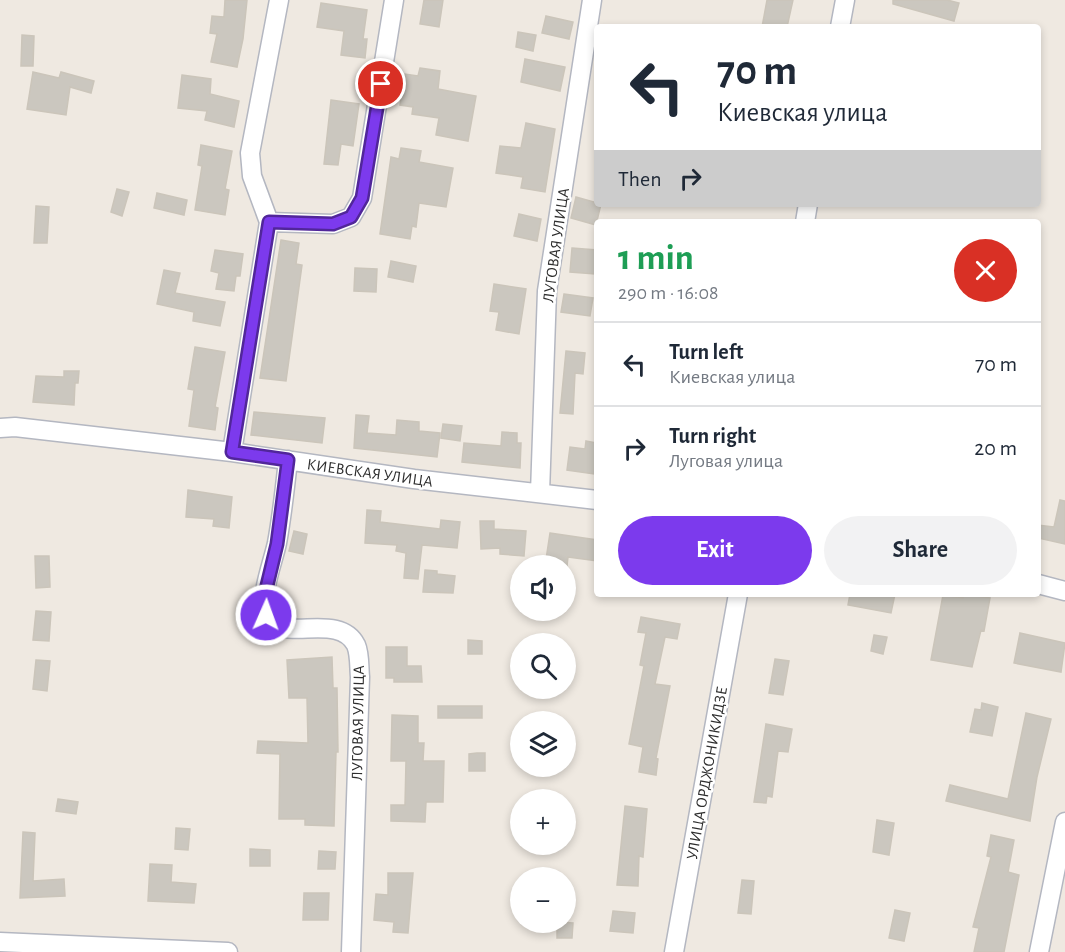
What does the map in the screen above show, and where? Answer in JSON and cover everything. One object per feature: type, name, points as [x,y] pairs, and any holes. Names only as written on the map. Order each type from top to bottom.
[{"type":"street","points":[[232,452],[269,222],[252,176],[250,153],[279,0]]},
{"type":"street","points":[[269,222],[333,224],[351,217],[362,198],[394,0]]},
{"type":"street","name":"ЛУГОВАЯ УЛИЦА","points":[[540,493],[547,291],[592,0]]},
{"type":"street","points":[[841,24],[845,0]]},
{"type":"street","name":"КИЕВСКАЯ УЛИЦА","points":[[0,428],[15,427],[232,452],[414,479],[594,500]]},
{"type":"street","name":"ЛУГОВАЯ УЛИЦА","points":[[288,460],[277,544],[264,598],[266,615],[272,623],[281,627],[337,629],[348,634],[357,647],[360,677],[351,952]]},
{"type":"street","points":[[1041,585],[1065,591]]},
{"type":"street","name":"УЛИЦА ОРДЖОНИКИДЗЕ","points":[[674,952],[737,597]]},
{"type":"street","points":[[1039,952],[1065,822]]},
{"type":"street","points":[[0,942],[228,952]]},
{"type":"building","points":[[225,0],[247,0],[243,39],[237,67],[211,62],[217,34],[210,33],[212,16],[224,17]]},
{"type":"building","points":[[424,0],[443,0],[439,27],[420,24]]},
{"type":"building","points":[[767,0],[793,0],[788,24],[763,24]]},
{"type":"building","points":[[893,0],[947,0],[959,3],[954,21],[893,4]]},
{"type":"building","points":[[321,3],[367,10],[363,39],[367,39],[365,58],[341,55],[344,31],[317,27]]},
{"type":"building","points":[[546,16],[573,22],[569,39],[542,33]]},
{"type":"building","points":[[518,32],[536,35],[533,51],[516,47]]},
{"type":"building","points":[[22,35],[34,36],[33,66],[21,66]]},
{"type":"building","points":[[525,59],[565,67],[560,91],[521,82]]},
{"type":"building","points":[[420,68],[440,71],[438,89],[476,96],[468,141],[436,135],[439,118],[412,114],[413,107],[400,105],[405,74],[418,76]]},
{"type":"building","points":[[33,72],[59,78],[61,72],[94,81],[91,93],[70,87],[66,115],[27,109]]},
{"type":"building","points":[[182,75],[211,79],[210,94],[239,101],[234,127],[205,120],[207,111],[178,108]]},
{"type":"building","points":[[331,100],[359,104],[353,146],[341,144],[338,165],[324,164]]},
{"type":"building","points":[[526,123],[555,129],[545,192],[521,188],[523,177],[496,173],[500,146],[521,148]]},
{"type":"building","points":[[201,145],[232,151],[225,189],[229,190],[225,215],[195,210],[202,166],[198,165]]},
{"type":"building","points":[[401,148],[421,151],[419,162],[453,168],[446,207],[419,203],[416,227],[412,226],[410,239],[380,234],[391,157],[399,159]]},
{"type":"building","points":[[117,189],[129,192],[122,216],[111,212]]},
{"type":"building","points":[[157,193],[187,200],[184,215],[154,208]]},
{"type":"building","points":[[576,197],[594,202],[594,207],[600,207],[597,219],[594,219],[594,224],[571,218]]},
{"type":"building","points":[[36,206],[49,207],[47,243],[34,243]]},
{"type":"building","points":[[519,214],[541,219],[537,241],[514,236]]},
{"type":"building","points":[[281,240],[299,243],[296,264],[302,265],[286,381],[260,378]]},
{"type":"building","points":[[572,248],[594,250],[594,274],[570,272]]},
{"type":"building","points":[[215,250],[243,254],[240,276],[236,276],[234,291],[216,289],[219,273],[211,271]]},
{"type":"building","points":[[391,261],[416,266],[413,282],[388,277]]},
{"type":"building","points":[[355,268],[377,269],[376,292],[354,291]]},
{"type":"building","points":[[164,270],[180,273],[175,293],[225,302],[220,326],[193,321],[194,312],[157,304]]},
{"type":"building","points":[[494,284],[526,289],[519,334],[496,330],[499,312],[490,311]]},
{"type":"building","points":[[564,294],[593,298],[590,316],[561,312]]},
{"type":"building","points":[[195,347],[225,352],[215,407],[218,408],[215,430],[189,426],[194,390],[188,389]]},
{"type":"building","points":[[566,351],[585,353],[583,374],[575,373],[573,414],[560,413]]},
{"type":"building","points":[[64,371],[79,371],[78,383],[75,383],[74,405],[33,402],[36,376],[64,377]]},
{"type":"building","points":[[254,412],[325,418],[322,443],[251,435]]},
{"type":"building","points":[[356,415],[369,416],[367,433],[396,435],[397,420],[419,422],[419,431],[440,433],[437,457],[354,448]]},
{"type":"building","points":[[443,424],[462,426],[460,441],[441,438]]},
{"type":"building","points":[[502,432],[517,433],[517,443],[521,443],[520,468],[462,462],[464,443],[501,446]]},
{"type":"building","points":[[586,441],[594,442],[594,474],[567,470],[570,447],[585,449]]},
{"type":"building","points":[[188,490],[232,497],[229,528],[213,526],[214,519],[186,517]]},
{"type":"building","points":[[1060,500],[1065,501],[1065,544],[1041,539],[1041,525],[1054,527]]},
{"type":"building","points":[[367,510],[381,511],[380,522],[440,529],[441,520],[460,522],[457,548],[422,545],[418,579],[404,578],[406,553],[396,551],[397,545],[365,543]]},
{"type":"building","points":[[480,521],[494,521],[494,529],[526,531],[524,555],[500,554],[500,548],[481,549]]},
{"type":"building","points":[[294,531],[307,534],[303,554],[289,551]]},
{"type":"building","points":[[550,533],[594,540],[594,561],[576,558],[576,555],[547,555]]},
{"type":"building","points":[[35,556],[49,556],[50,587],[36,588]]},
{"type":"building","points":[[425,570],[455,576],[453,593],[423,592]]},
{"type":"building","points":[[849,597],[894,597],[891,613],[848,605]]},
{"type":"building","points":[[943,597],[990,598],[984,631],[981,630],[972,667],[931,660]]},
{"type":"building","points":[[36,611],[51,612],[49,641],[33,640]]},
{"type":"building","points":[[641,617],[680,624],[677,639],[665,637],[655,684],[670,686],[656,758],[658,759],[656,775],[639,772],[643,747],[629,744],[644,666],[640,665],[646,633],[638,632]]},
{"type":"building","points":[[1020,633],[1065,643],[1061,672],[1014,663]]},
{"type":"building","points":[[874,635],[887,637],[883,654],[871,651]]},
{"type":"building","points":[[468,640],[482,641],[482,654],[468,654]]},
{"type":"building","points":[[386,647],[407,647],[407,666],[421,666],[422,682],[394,682],[394,678],[386,678]]},
{"type":"building","points":[[332,657],[333,688],[337,688],[338,752],[336,752],[334,826],[305,825],[305,819],[279,819],[280,754],[257,753],[258,741],[308,743],[307,698],[289,698],[287,660]]},
{"type":"building","points":[[775,659],[789,661],[783,695],[769,693]]},
{"type":"building","points":[[36,660],[50,661],[47,691],[33,689]]},
{"type":"building","points":[[982,703],[998,707],[992,736],[970,732],[975,709],[981,710]]},
{"type":"building","points":[[438,706],[482,706],[482,718],[438,718]]},
{"type":"building","points":[[1026,713],[1051,719],[1037,777],[1030,821],[946,801],[950,785],[1008,799]]},
{"type":"building","points":[[392,715],[418,716],[418,743],[424,743],[423,761],[444,761],[443,802],[426,802],[425,822],[391,821],[391,805],[405,805],[406,761],[391,761]]},
{"type":"building","points":[[766,724],[792,729],[788,752],[778,751],[772,797],[767,796],[766,803],[754,802]]},
{"type":"building","points":[[485,753],[485,771],[469,771],[469,754]]},
{"type":"building","points":[[58,799],[78,802],[76,814],[56,811]]},
{"type":"building","points":[[625,806],[647,809],[643,857],[639,856],[638,886],[617,885]]},
{"type":"building","points":[[877,820],[894,823],[889,855],[873,852]]},
{"type":"building","points":[[176,828],[190,829],[188,850],[175,849]]},
{"type":"building","points":[[23,832],[35,833],[33,881],[64,879],[65,896],[20,898]]},
{"type":"building","points":[[991,835],[1014,840],[1008,872],[1019,875],[1004,952],[974,952],[979,928],[973,927],[991,857],[987,856]]},
{"type":"building","points":[[250,849],[270,850],[270,866],[250,866]]},
{"type":"building","points":[[319,851],[336,852],[335,869],[318,869]]},
{"type":"building","points":[[150,864],[172,865],[171,882],[196,884],[194,903],[148,901]]},
{"type":"building","points":[[388,873],[413,873],[408,933],[393,932],[394,922],[374,920],[376,894],[388,895]]},
{"type":"building","points":[[742,880],[754,881],[751,914],[738,913]]},
{"type":"building","points":[[304,893],[329,893],[328,920],[303,920]]},
{"type":"building","points":[[895,910],[910,913],[904,941],[889,938]]},
{"type":"building","points":[[613,911],[635,913],[633,933],[610,931]]},
{"type":"building","points":[[557,933],[572,933],[572,938],[557,938]]},
{"type":"route","points":[[266,615],[264,598],[277,544],[288,460],[232,452],[269,222],[333,224],[351,217],[362,198],[381,84]]}]
